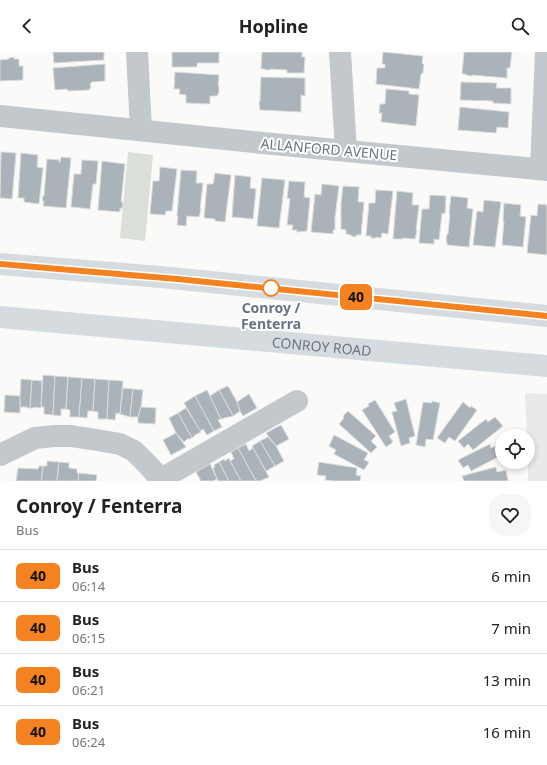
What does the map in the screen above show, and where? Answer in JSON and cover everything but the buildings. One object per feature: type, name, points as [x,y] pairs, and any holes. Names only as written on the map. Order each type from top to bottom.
[{"type":"main road","points":[[0,264],[169,278],[547,316]]},
{"type":"main road","name":"CONROY ROAD","points":[[0,317],[547,366]]},
{"type":"street","points":[[137,52],[141,130]]},
{"type":"street","points":[[340,52],[346,151]]},
{"type":"street","name":"ALLANFORD AVENUE","points":[[0,116],[544,170],[546,52]]},
{"type":"street","points":[[0,455],[35,438],[71,436],[120,444],[134,451],[161,480],[297,401]]},
{"type":"shaded area","points":[[128,152],[153,155],[145,241],[120,238]]},
{"type":"shaded area","points":[[525,393],[547,394],[547,481],[528,481],[528,469],[535,469],[535,429],[527,429]]},
{"type":"bus line","name":"40","points":[[0,264],[177,279],[547,316]]},
{"type":"place","name":"Conroy / Fenterra","points":[[271,288]]}]
